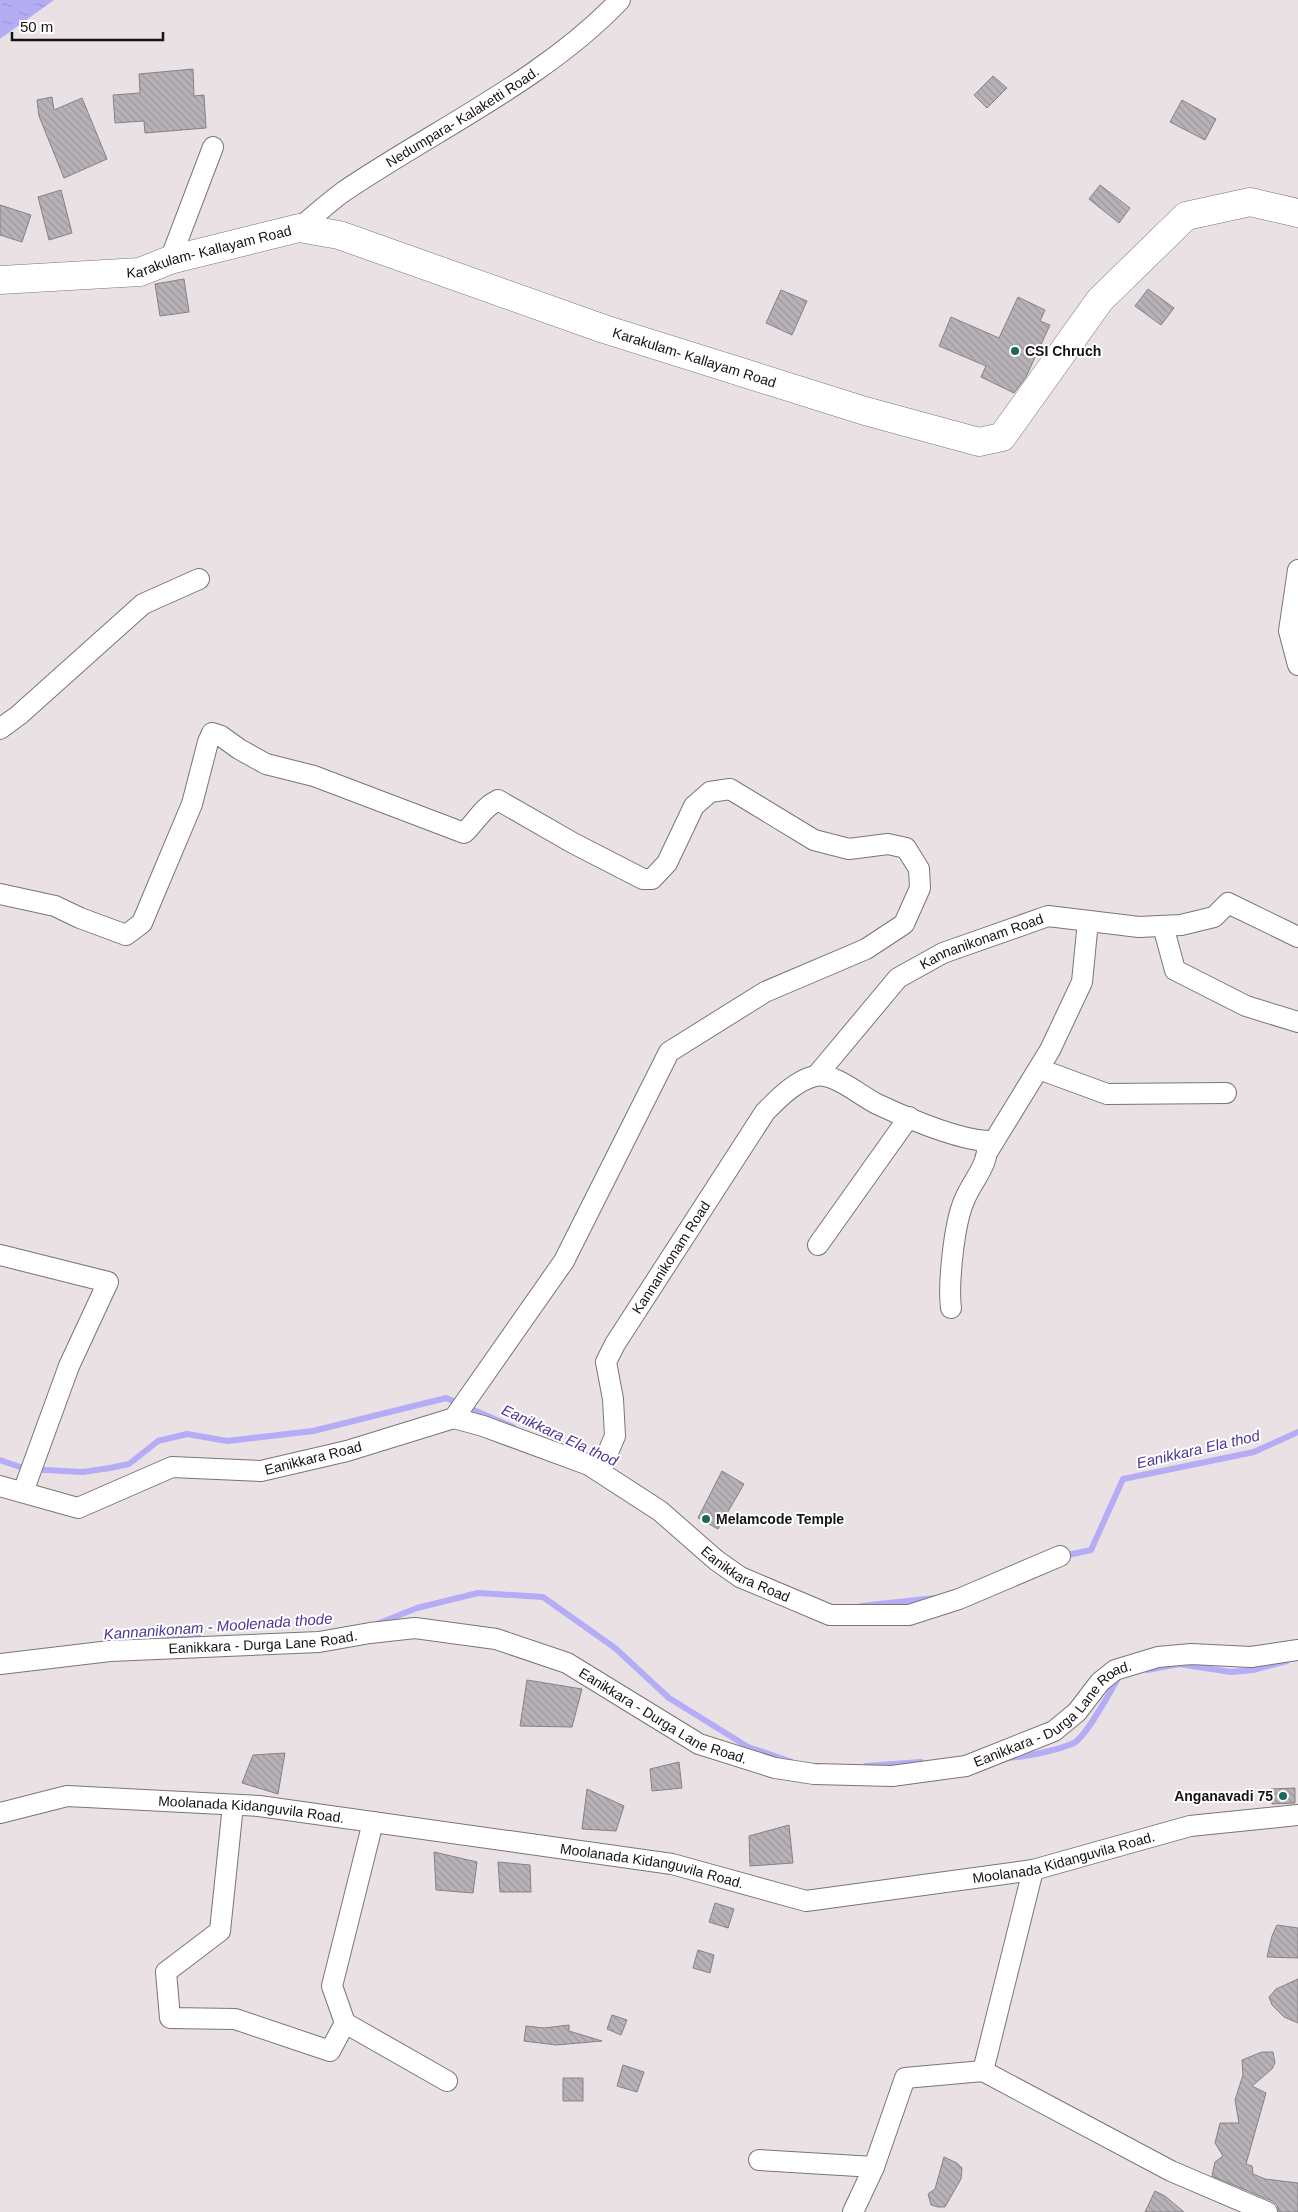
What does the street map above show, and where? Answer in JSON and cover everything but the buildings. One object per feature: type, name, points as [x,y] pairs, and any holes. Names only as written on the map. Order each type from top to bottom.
[{"type":"street","name":"Nedumpara- Kalaketti Road.","points":[[299,228],[342,193],[547,62],[599,22],[620,0]]},
{"type":"street","points":[[170,260],[213,147]]},
{"type":"street","name":"Karakulam- Kallayam Road","points":[[0,280],[140,272],[170,260],[299,228],[339,236],[604,329],[865,411],[979,442],[1002,437],[1100,300],[1186,216],[1250,202],[1298,213]]},
{"type":"street","points":[[1298,570],[1289,631],[1298,664]]},
{"type":"street","points":[[0,729],[19,715],[143,604],[199,580]]},
{"type":"street","points":[[0,894],[54,906],[117,933],[126,935],[142,923],[192,804],[212,733],[222,736],[266,764],[314,776],[464,833],[475,823],[488,805],[498,800],[573,843],[643,879],[652,879],[667,863],[694,806],[710,792],[730,789],[814,840],[849,849],[888,844],[906,848],[919,869],[920,888],[904,924],[866,950],[765,992],[669,1052],[564,1261],[460,1409]]},
{"type":"street","name":"Kannanikonam Road","points":[[602,1467],[615,1436],[614,1399],[606,1362],[615,1344],[765,1112],[783,1094],[801,1082],[817,1076],[898,978],[943,954],[1048,916],[1139,927],[1163,926],[1202,921],[1214,917],[1228,903],[1298,937]]},
{"type":"street","points":[[988,1151],[1050,1050],[1082,982],[1088,921]]},
{"type":"street","points":[[1163,926],[1175,970],[1246,1006],[1298,1022]]},
{"type":"street","points":[[1039,1069],[1107,1094],[1226,1093]]},
{"type":"street","points":[[817,1076],[849,1086],[875,1103],[909,1117],[972,1140],[987,1141],[988,1151],[985,1164],[964,1201],[954,1237],[951,1308]]},
{"type":"street","points":[[818,1245],[909,1117]]},
{"type":"street","points":[[0,1255],[108,1282],[69,1366],[23,1492]]},
{"type":"street","name":"Eanikkara Road","points":[[0,1486],[78,1508],[172,1467],[261,1471],[347,1451],[460,1409],[483,1426],[602,1467],[660,1511],[716,1560],[740,1577],[830,1615],[909,1615],[959,1599],[1060,1556]]},
{"type":"street","name":"Eanikkara - Durga Lane Road.","points":[[0,1664],[110,1651],[319,1642],[370,1633],[415,1628],[496,1639],[567,1663],[698,1744],[767,1766],[814,1774],[892,1776],[966,1766],[1054,1731],[1077,1712],[1100,1682],[1115,1670],[1150,1660],[1191,1654],[1251,1656],[1298,1650]]},
{"type":"street","name":"Moolanada Kidanguvila Road.","points":[[0,1813],[66,1796],[259,1806],[672,1864],[806,1900],[1033,1870],[1190,1826],[1298,1816]]},
{"type":"street","points":[[233,1804],[220,1931],[166,1972],[170,2018],[235,2019],[330,2051],[345,2023]]},
{"type":"street","points":[[373,1822],[332,1986],[345,2023],[447,2081]]},
{"type":"street","points":[[983,2071],[1033,1870]]},
{"type":"street","points":[[853,2212],[874,2167],[905,2078],[983,2071],[1171,2171],[1267,2212]]},
{"type":"street","points":[[759,2160],[874,2167]]},
{"type":"water","points":[[0,0],[54,0],[0,39]]},
{"type":"waterway","name":"Eanikkara Ela thod","points":[[0,1460],[26,1469],[83,1472],[129,1464],[158,1441],[187,1434],[227,1441],[313,1431],[446,1398],[513,1427]]},
{"type":"waterway","name":"Eanikkara Ela thod","points":[[1063,1556],[1091,1550],[1123,1479],[1254,1452],[1298,1432]]},
{"type":"waterway","name":"Kannanikonam - Moolenada thode","points":[[377,1624],[417,1608],[478,1593],[543,1597],[615,1648],[669,1698],[748,1747],[792,1762]]},
{"type":"waterway","name":"Eanikkara Ela thod","points":[[861,1606],[935,1598]]},
{"type":"waterway","name":"Kannanikonam - Moolenada thode","points":[[163,1639],[198,1637]]},
{"type":"waterway","name":"Kannanikonam - Moolenada thode","points":[[1147,1670],[1179,1664],[1231,1672],[1253,1670],[1287,1661]]},
{"type":"waterway","name":"Kannanikonam - Moolenada thode","points":[[1008,1758],[1042,1753],[1074,1743],[1092,1722],[1120,1675]]},
{"type":"waterway","name":"Kannanikonam - Moolenada thode","points":[[866,1766],[921,1762]]},
{"type":"place","name":"CSI Chruch","points":[[1015,351]]},
{"type":"place","name":"Melamcode Temple","points":[[706,1519]]},
{"type":"place","name":"Anganavadi 75","points":[[1283,1796]]}]
